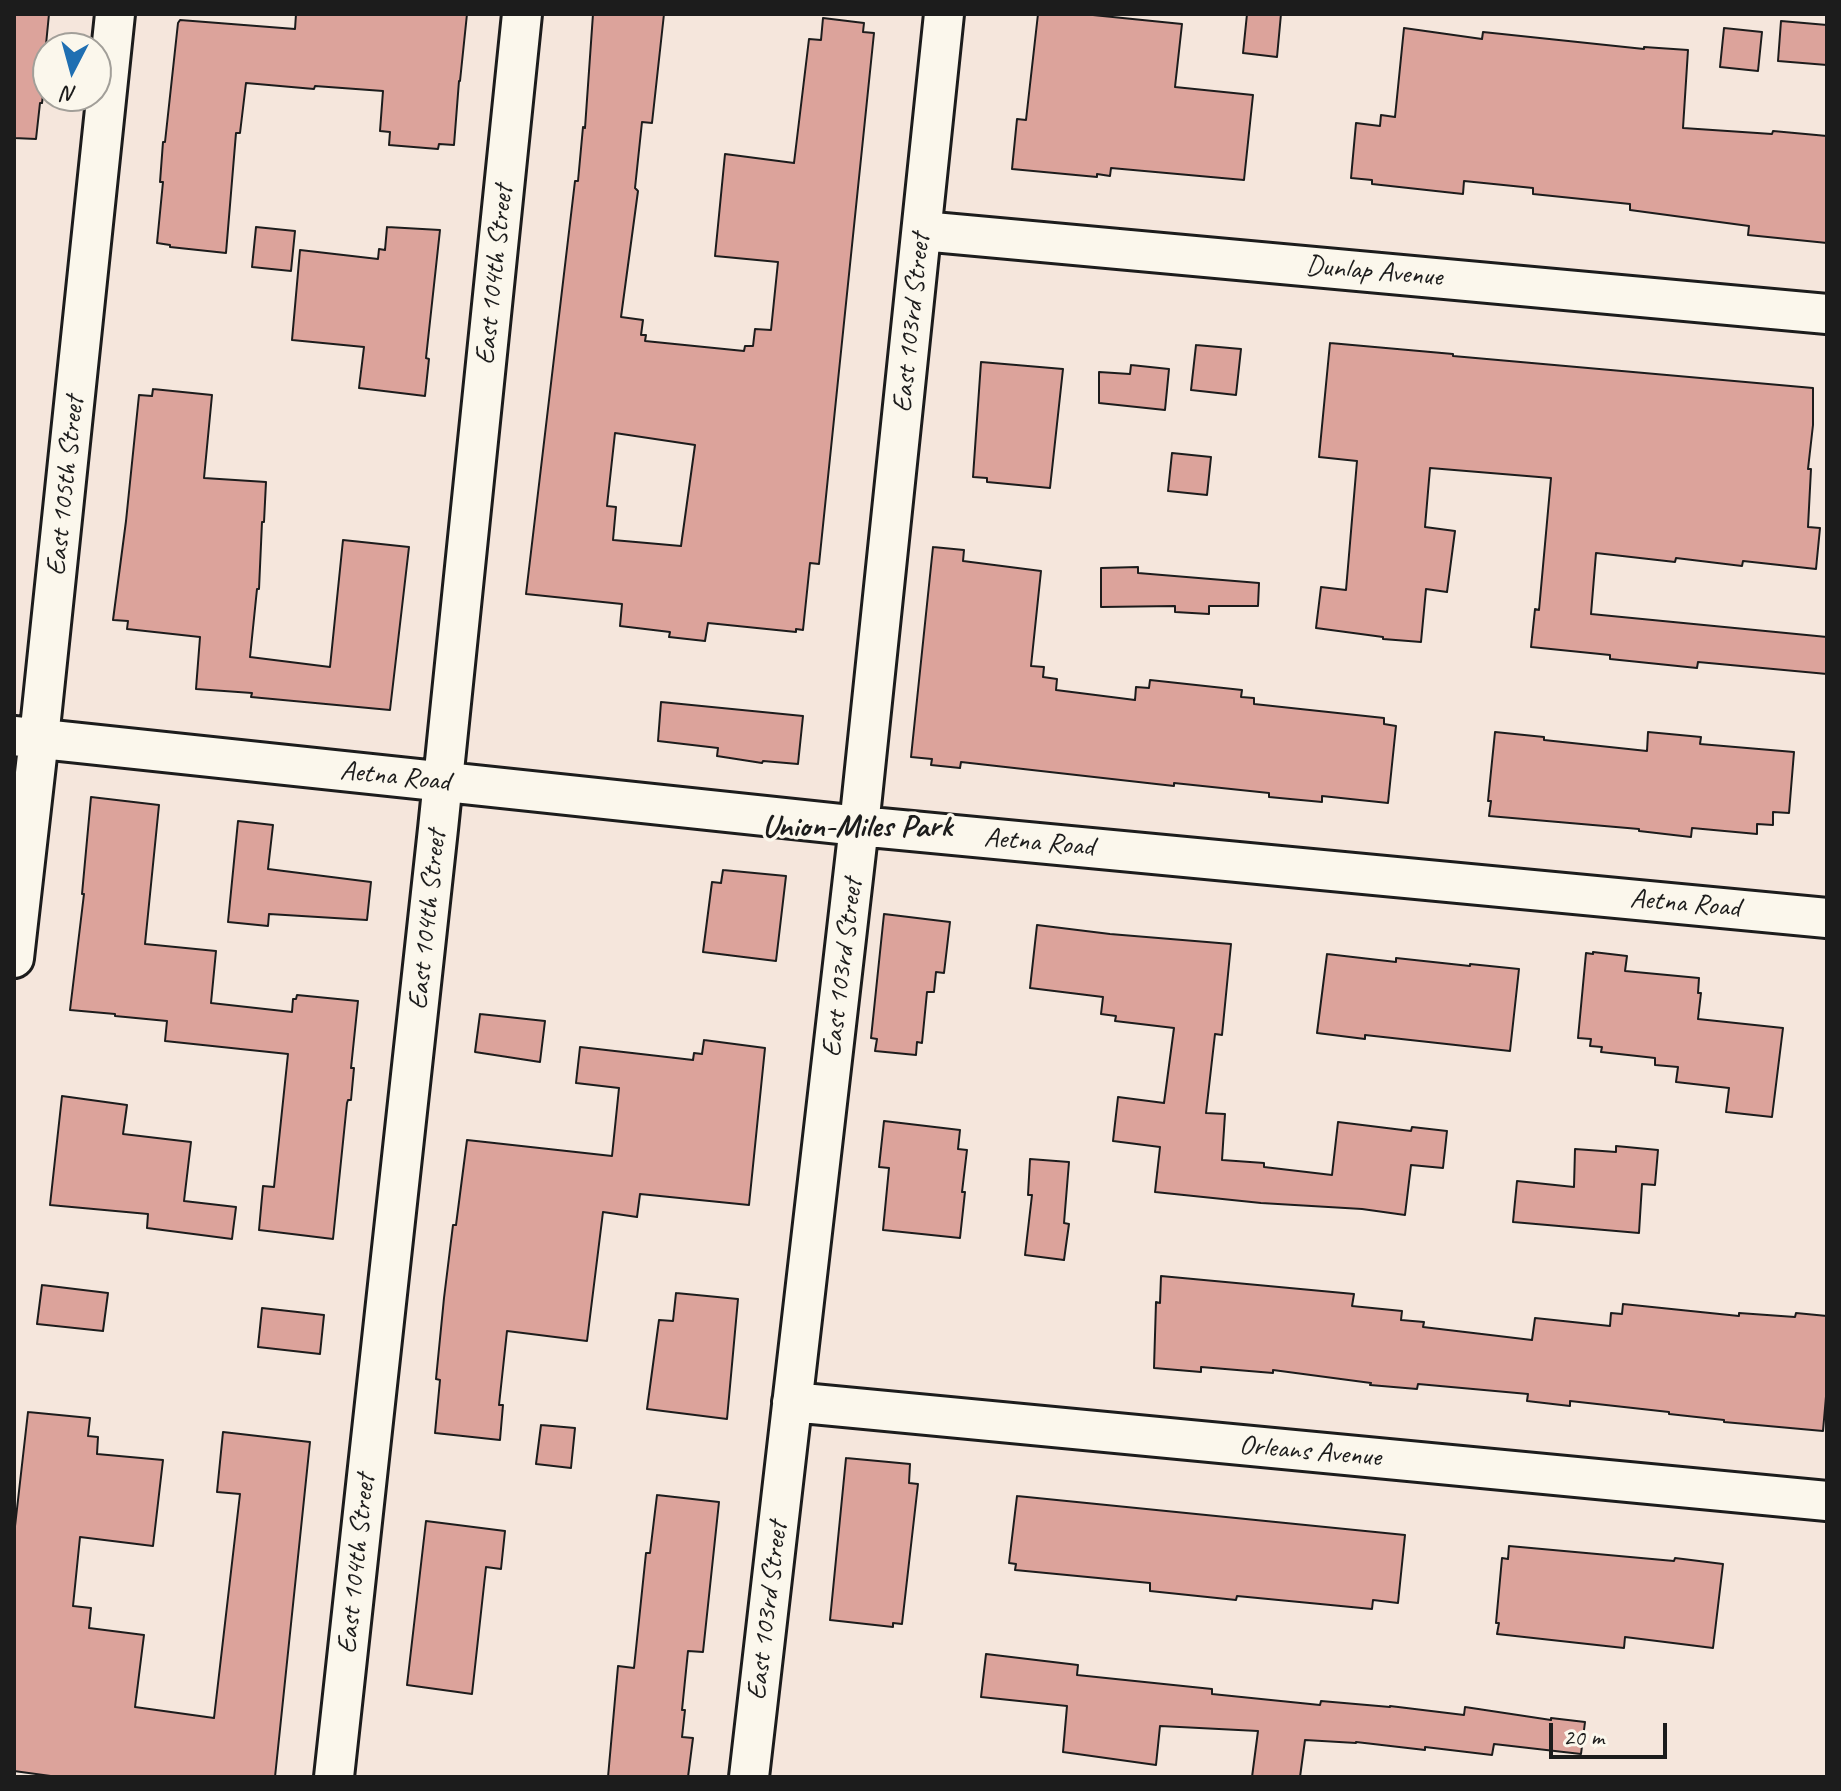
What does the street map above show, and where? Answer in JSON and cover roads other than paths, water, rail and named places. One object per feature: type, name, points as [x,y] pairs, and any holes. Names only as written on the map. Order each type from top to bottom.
[{"type":"street","name":"East 105th Street","points":[[14,958],[26,737],[115,14]]},
{"type":"street","name":"East 104th Street","points":[[334,1777],[443,782],[522,14]]},
{"type":"street","name":"East 103rd Street","points":[[749,1777],[859,826],[944,14]]},
{"type":"street","name":"Dunlap Avenue","points":[[922,231],[1827,314]]},
{"type":"street","name":"Aetna Road","points":[[26,737],[859,826],[1827,918]]},
{"type":"street","name":"Orleans Avenue","points":[[792,1402],[1827,1501]]},
{"type":"district","name":"Union-Miles Park","points":[[857,828]]}]
